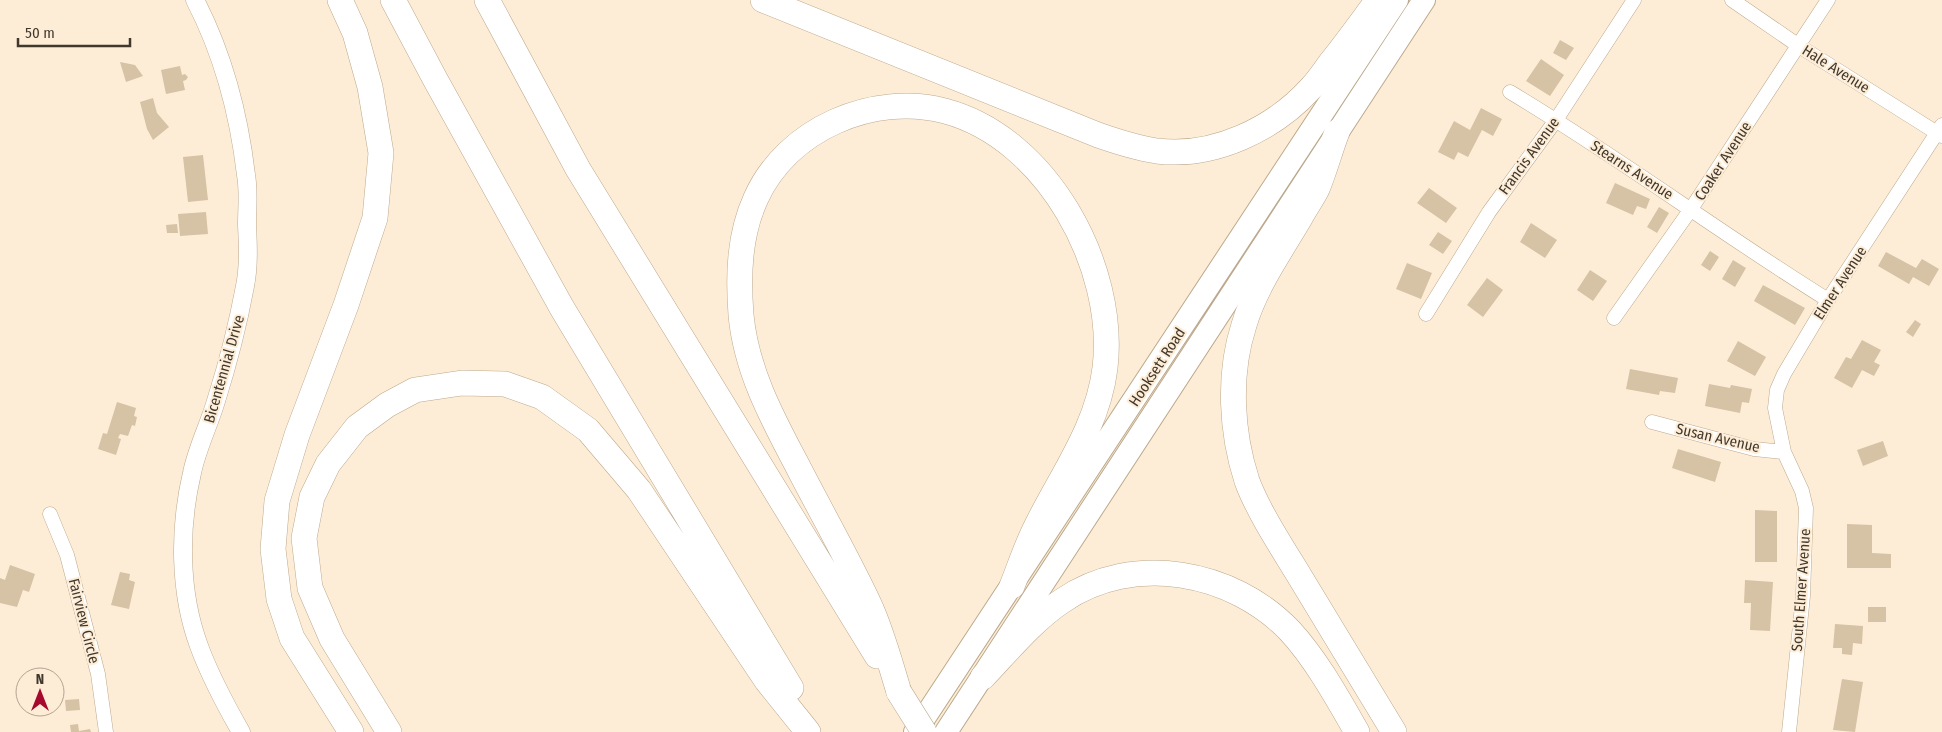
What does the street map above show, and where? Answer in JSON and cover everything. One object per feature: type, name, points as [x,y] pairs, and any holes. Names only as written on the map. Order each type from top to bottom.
[{"type":"highway","points":[[340,0],[355,33],[370,88],[381,153],[375,218],[346,305],[297,436],[278,501],[273,550],[279,599],[292,638],[351,732]]},
{"type":"highway","points":[[393,0],[562,308],[817,732]]},
{"type":"highway","points":[[487,0],[578,169],[924,732]]},
{"type":"highway","points":[[763,0],[1098,135],[1132,147],[1159,151],[1178,151],[1226,144],[1256,132],[1286,112],[1312,88],[1378,0]]},
{"type":"highway","points":[[899,692],[871,607],[776,426],[758,387],[746,350],[741,318],[740,255],[746,225],[756,197],[769,176],[788,154],[810,136],[834,121],[887,107],[917,107],[944,111],[968,120],[1011,146],[1032,166],[1055,192],[1084,240],[1101,293],[1105,321],[1105,369],[1096,409],[1087,432],[1036,526],[1012,586]]},
{"type":"highway","points":[[1337,132],[1317,189],[1255,297],[1244,325],[1238,352],[1234,390],[1234,421],[1248,483],[1259,506],[1394,732]]},
{"type":"highway","points":[[389,732],[332,639],[310,588],[304,538],[312,497],[328,464],[357,427],[387,405],[415,390],[462,383],[505,384],[542,397],[588,430],[639,490],[767,681],[808,732]]},
{"type":"highway","points":[[983,677],[1034,624],[1061,601],[1084,588],[1111,578],[1138,573],[1168,574],[1197,578],[1223,586],[1249,598],[1271,613],[1291,632],[1311,658],[1357,732]]},
{"type":"main road","name":"Hooksett Road","points":[[915,732],[1397,0]]},
{"type":"main road","name":"Hooksett Road","points":[[946,732],[1424,0]]},
{"type":"street","name":"Bicentennial Drive","points":[[195,0],[213,41],[234,108],[247,177],[248,248],[246,283],[239,316],[217,400],[192,472],[183,539],[184,574],[198,645],[219,693],[241,732]]},
{"type":"street","name":"Francis Avenue","points":[[1426,314],[1489,212],[1556,120],[1634,0]]},
{"type":"street","name":"Hale Avenue","points":[[1732,0],[1799,46],[1940,131]]},
{"type":"street","name":"Coaker Avenue","points":[[1614,318],[1691,209],[1828,0]]},
{"type":"street","name":"Stearns Avenue","points":[[1510,92],[1691,209],[1774,267],[1828,300]]},
{"type":"street","name":"Elmer Avenue","points":[[1784,452],[1775,408],[1776,390],[1828,300],[1940,131]]},
{"type":"street","name":"Susan Avenue","points":[[1652,422],[1754,448],[1784,452]]},
{"type":"street","name":"South Elmer Avenue","points":[[1784,452],[1802,491],[1806,508],[1803,596],[1789,732]]},
{"type":"street","name":"Fairview Circle","points":[[50,514],[67,555],[91,646],[98,674],[106,732]]},
{"type":"building","points":[[1560,40],[1574,48],[1566,60],[1553,53]]},
{"type":"building","points":[[1541,59],[1564,75],[1550,96],[1526,81]]},
{"type":"building","points":[[120,62],[135,65],[143,76],[126,82]]},
{"type":"building","points":[[180,66],[182,75],[185,74],[188,77],[183,81],[185,90],[166,94],[161,70]]},
{"type":"building","points":[[153,98],[157,113],[169,127],[153,140],[147,129],[140,102]]},
{"type":"building","points":[[1481,108],[1502,119],[1493,136],[1482,130],[1468,157],[1458,152],[1454,160],[1438,152],[1454,121],[1470,130]]},
{"type":"building","points":[[203,155],[208,200],[188,202],[183,157]]},
{"type":"building","points":[[1615,183],[1650,199],[1646,209],[1637,206],[1633,215],[1606,203]]},
{"type":"building","points":[[1429,188],[1457,208],[1446,223],[1417,203]]},
{"type":"building","points":[[1659,207],[1669,213],[1657,233],[1647,227]]},
{"type":"building","points":[[206,212],[208,234],[180,236],[178,214]]},
{"type":"building","points":[[1531,223],[1557,240],[1545,258],[1520,242]]},
{"type":"building","points":[[177,224],[178,233],[167,233],[166,225]]},
{"type":"building","points":[[1438,232],[1452,241],[1443,254],[1429,245]]},
{"type":"building","points":[[1710,251],[1719,257],[1710,271],[1701,265]]},
{"type":"building","points":[[1886,252],[1916,268],[1922,259],[1939,269],[1929,286],[1913,277],[1909,284],[1878,266]]},
{"type":"building","points":[[1733,260],[1746,268],[1735,287],[1722,279]]},
{"type":"building","points":[[1407,263],[1432,273],[1421,299],[1396,289]]},
{"type":"building","points":[[1590,270],[1607,281],[1593,301],[1577,290]]},
{"type":"building","points":[[1487,278],[1503,290],[1483,317],[1467,305]]},
{"type":"building","points":[[1763,285],[1805,308],[1795,325],[1754,301]]},
{"type":"building","points":[[1915,320],[1921,324],[1913,337],[1906,332]]},
{"type":"building","points":[[1862,340],[1881,350],[1874,362],[1880,365],[1874,376],[1862,370],[1852,388],[1834,378],[1846,357],[1851,359]]},
{"type":"building","points":[[1738,341],[1766,357],[1755,376],[1727,361]]},
{"type":"building","points":[[1630,369],[1678,378],[1675,393],[1660,391],[1659,395],[1626,389]]},
{"type":"building","points":[[1709,384],[1730,388],[1731,385],[1752,389],[1749,403],[1742,402],[1740,413],[1705,406]]},
{"type":"building","points":[[117,402],[136,408],[134,416],[137,417],[135,426],[132,425],[128,436],[120,434],[118,438],[121,439],[116,455],[98,449],[103,433],[107,434]]},
{"type":"building","points":[[1883,441],[1888,456],[1863,466],[1857,450]]},
{"type":"building","points":[[1678,449],[1721,462],[1715,482],[1672,468]]},
{"type":"building","points":[[1755,510],[1777,511],[1777,562],[1755,562]]},
{"type":"building","points":[[1847,524],[1872,525],[1872,553],[1891,554],[1891,568],[1847,568]]},
{"type":"building","points":[[10,565],[35,574],[29,592],[23,590],[17,607],[0,603],[0,578],[5,580]]},
{"type":"building","points":[[120,572],[130,574],[129,580],[135,582],[129,609],[111,605]]},
{"type":"building","points":[[1745,580],[1773,582],[1770,631],[1750,630],[1751,603],[1744,603]]},
{"type":"building","points":[[1868,607],[1886,607],[1886,622],[1868,622]]},
{"type":"building","points":[[1835,624],[1863,626],[1862,644],[1853,643],[1852,655],[1842,654],[1842,648],[1833,648]]},
{"type":"building","points":[[1842,679],[1863,682],[1855,732],[1833,730]]},
{"type":"building","points":[[79,699],[80,710],[66,711],[65,700]]},
{"type":"building","points":[[78,724],[79,731],[90,729],[91,732],[71,732],[70,725]]}]
